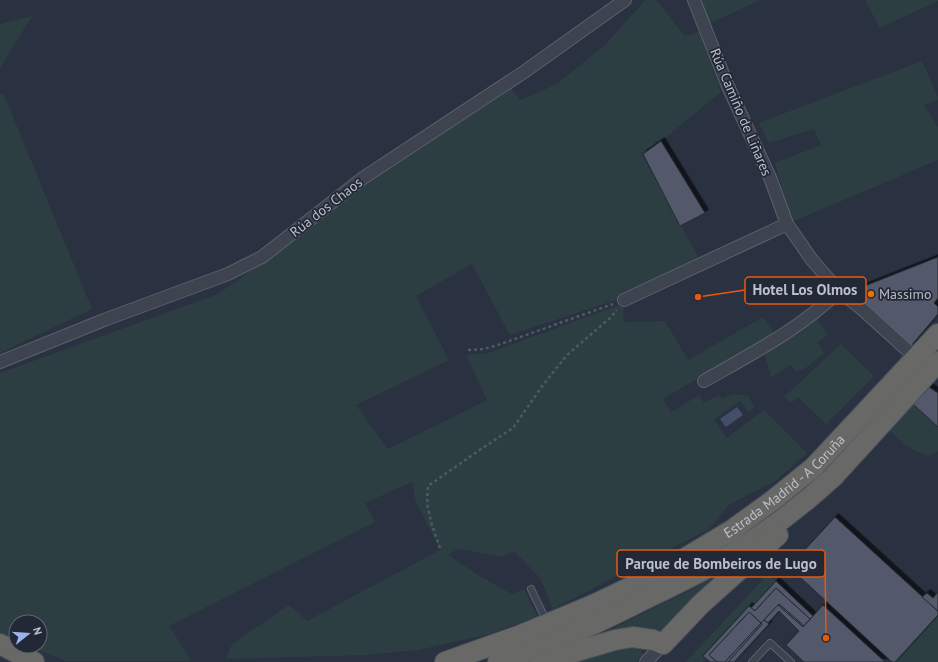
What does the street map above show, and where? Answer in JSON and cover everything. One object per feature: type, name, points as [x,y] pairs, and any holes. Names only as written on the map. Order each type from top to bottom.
[{"type":"highway","name":"Estrada Madrid - A Coruña","points":[[498,662],[595,625],[708,567],[750,542],[815,494],[833,477],[930,368],[938,334]]},
{"type":"highway","name":"Estrada Madrid - A Coruña","points":[[445,662],[521,635],[631,587],[682,560],[732,530],[772,501],[814,467],[930,368]]},
{"type":"highway","points":[[545,662],[615,640],[633,637],[653,640],[663,644],[701,604],[785,529],[803,510],[815,494]]},
{"type":"highway","points":[[0,644],[34,662]]},
{"type":"street","name":"Rúa dos Chaos","points":[[0,362],[104,320],[228,274],[262,258],[363,178],[524,72],[625,0]]},
{"type":"street","name":"Rúa Camiño de Liñares","points":[[694,0],[727,84],[771,180],[787,224],[812,260],[839,291],[930,368]]},
{"type":"street","points":[[624,300],[787,224]]},
{"type":"street","points":[[704,381],[795,328],[839,291]]},
{"type":"street","points":[[646,662],[663,644]]},
{"type":"lane","points":[[531,589],[548,624]]},
{"type":"lane","points":[[752,662],[770,643],[791,662]]},
{"type":"path","points":[[468,350],[484,349],[498,345],[624,300]]},
{"type":"path","points":[[440,548],[427,504],[428,486],[513,428],[543,385],[567,355],[610,318],[624,300]]},
{"type":"shaded area","points":[[645,0],[656,0],[685,36],[699,32],[721,92],[665,138],[641,153],[699,258],[619,299],[510,335],[472,264],[416,296],[449,360],[356,405],[388,449],[487,400],[466,355],[488,353],[622,304],[624,307],[623,322],[665,321],[688,360],[763,317],[774,333],[663,399],[671,412],[699,395],[704,403],[719,395],[722,399],[732,394],[748,396],[754,407],[748,412],[740,401],[714,420],[727,438],[764,410],[807,453],[777,480],[730,504],[709,529],[553,609],[540,578],[514,551],[502,557],[458,549],[448,555],[480,576],[512,594],[524,589],[537,616],[490,634],[418,650],[365,655],[226,659],[232,644],[289,605],[307,621],[440,550],[416,502],[412,482],[365,503],[375,522],[169,626],[189,657],[190,661],[66,661],[48,654],[48,614],[8,614],[8,637],[0,633],[0,373],[218,294],[285,247],[360,188],[476,107],[509,86],[520,100],[557,84],[607,43]]},
{"type":"shaded area","points":[[699,0],[761,0],[710,23]]},
{"type":"shaded area","points":[[865,0],[938,0],[938,1],[880,28]]},
{"type":"shaded area","points":[[32,16],[0,68],[0,24]]},
{"type":"shaded area","points":[[922,61],[938,97],[938,100],[924,105],[938,127],[938,160],[792,222],[775,163],[821,145],[814,129],[769,143],[759,123]]},
{"type":"shaded area","points":[[0,94],[4,95],[92,309],[0,353]]},
{"type":"shaded area","points":[[816,317],[828,335],[817,342],[824,353],[803,370],[795,371],[791,365],[771,377],[764,353]]},
{"type":"shaded area","points":[[841,344],[874,376],[826,424],[798,397],[791,403],[784,397]]},
{"type":"shaded area","points":[[913,404],[938,427],[938,451],[929,457],[906,446],[889,430]]},
{"type":"shaded area","points":[[768,574],[776,581],[751,608],[749,606],[703,655],[706,658],[702,662],[686,662]]},
{"type":"shaded area","points":[[715,576],[715,580],[660,634],[629,628],[605,632],[689,591]]},
{"type":"shaded area","points":[[938,615],[938,662],[895,662]]},
{"type":"shaded area","points":[[633,648],[641,650],[643,655],[637,662],[569,662],[620,650]]},
{"type":"water","points":[[737,407],[743,415],[726,427],[720,419]]},
{"type":"building","points":[[661,141],[705,213],[680,226],[643,154]]},
{"type":"building","points":[[938,257],[938,298],[934,303],[938,307],[938,314],[910,347],[852,291]]},
{"type":"building","points":[[929,387],[938,393],[938,427],[913,404]]},
{"type":"building","points":[[835,517],[938,611],[938,615],[895,662],[892,662],[789,567]]},
{"type":"building","points":[[776,581],[813,616],[810,619],[776,588],[755,611],[751,608]]},
{"type":"building","points":[[776,588],[810,619],[804,626],[779,604],[761,623],[749,612],[709,655],[717,662],[710,662],[703,656],[749,606],[755,611]]},
{"type":"building","points":[[938,592],[938,611],[922,597],[927,593],[933,598]]},
{"type":"building","points":[[779,604],[804,626],[803,627],[778,605]]},
{"type":"building","points":[[778,605],[803,627],[823,605],[885,662],[804,662],[786,645],[799,631],[779,611],[768,623],[764,620]]},
{"type":"building","points":[[749,612],[761,623],[725,662],[717,662],[709,655]]},
{"type":"building","points":[[764,620],[769,624],[734,662],[728,662],[762,624],[761,623]]},
{"type":"building","points":[[761,623],[762,624],[728,662],[725,662]]},
{"type":"place","name":"Massimo","points":[[871,294]]},
{"type":"place","name":"Hotel Los Olmos","points":[[698,297]]},
{"type":"place","name":"Parque de Bombeiros de Lugo","points":[[826,638]]}]
